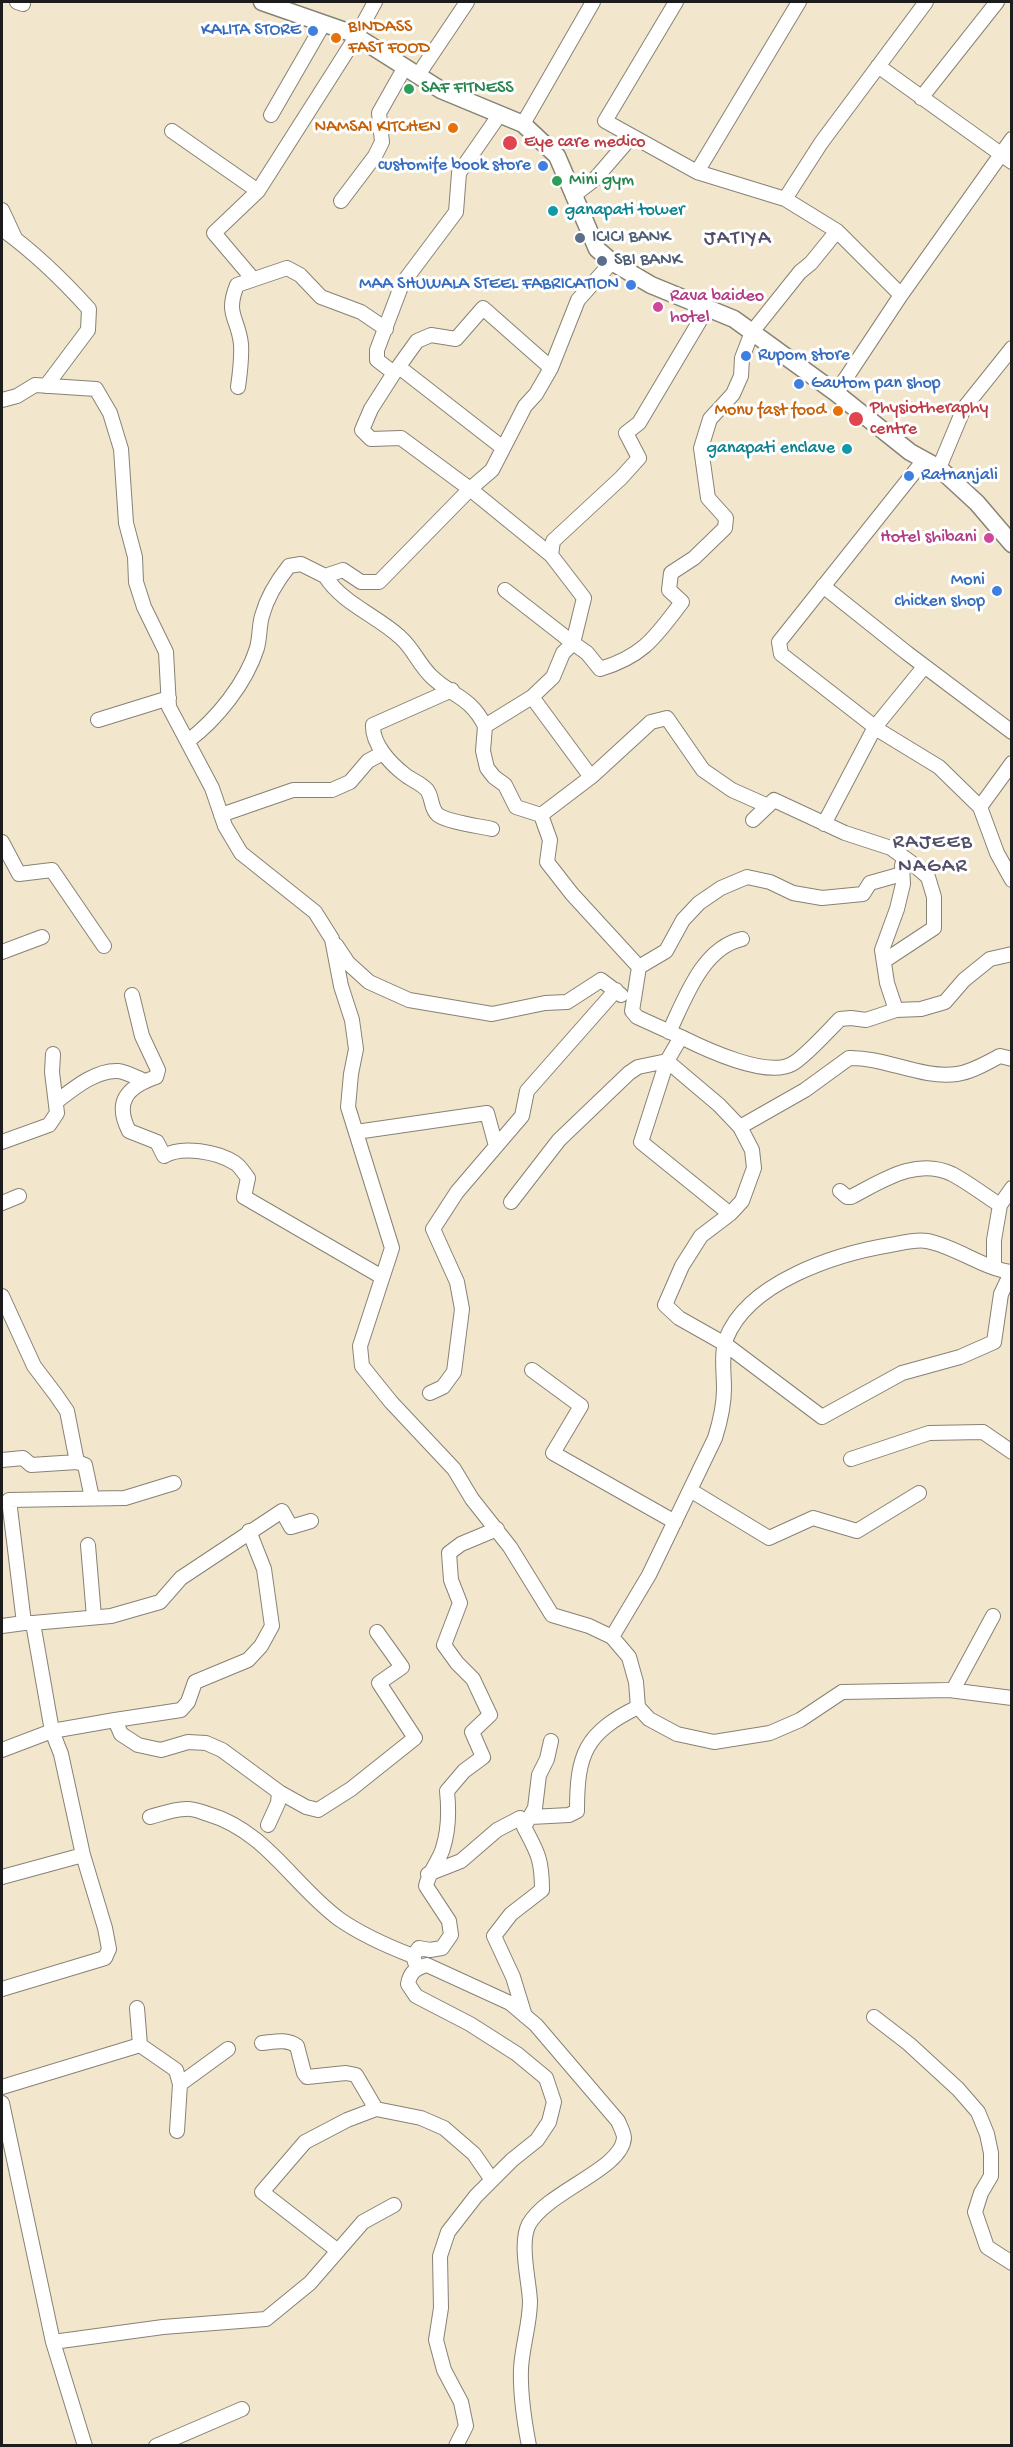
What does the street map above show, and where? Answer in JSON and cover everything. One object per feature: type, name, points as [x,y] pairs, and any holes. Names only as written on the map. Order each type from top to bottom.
[{"type":"main road","points":[[262,2],[356,36],[441,90],[523,124],[557,156],[597,249],[612,262],[651,285],[734,319],[836,393],[910,452],[932,464],[977,502],[1011,541]]},
{"type":"street","points":[[252,279],[214,233],[258,190],[356,36],[375,2]]},
{"type":"street","points":[[341,201],[375,156],[382,142],[379,113],[467,2]]},
{"type":"street","points":[[523,124],[593,2]]},
{"type":"street","points":[[676,2],[604,121],[697,172],[785,199],[837,231],[901,295]]},
{"type":"street","points":[[697,172],[799,2]]},
{"type":"street","points":[[785,199],[821,143],[926,2]]},
{"type":"street","points":[[921,98],[997,2]]},
{"type":"street","points":[[271,115],[324,23]]},
{"type":"street","points":[[878,66],[1006,158]]},
{"type":"street","points":[[500,114],[459,173],[456,212],[402,284],[377,350],[377,360],[396,370],[503,448]]},
{"type":"street","points":[[172,131],[258,190]]},
{"type":"street","points":[[573,196],[595,179],[632,136]]},
{"type":"street","points":[[836,393],[901,295],[1006,158],[1011,139]]},
{"type":"street","points":[[2,210],[16,239]]},
{"type":"street","points":[[2,229],[67,284],[89,309],[88,330],[46,386]]},
{"type":"street","points":[[506,590],[587,653],[600,669],[619,664],[653,641],[682,602],[669,590],[671,573],[694,558],[725,528],[726,518],[708,498],[701,448],[710,419],[732,394],[741,376],[742,358],[752,332],[800,272],[811,263],[837,231]]},
{"type":"street","points":[[325,576],[343,570],[361,582],[379,582],[470,489],[492,470],[525,406],[536,394],[550,368],[578,300],[612,262]]},
{"type":"street","points":[[238,387],[242,366],[241,342],[231,314],[232,298],[237,285],[252,279],[287,268],[300,275],[321,297],[362,312],[386,328]]},
{"type":"street","points":[[551,555],[553,542],[639,458],[626,433],[639,423],[708,307]]},
{"type":"street","points":[[485,726],[532,697],[553,677],[563,653],[573,643],[584,598],[551,555],[470,489],[401,438],[371,439],[362,430],[371,409],[417,341],[431,335],[456,339],[483,309],[550,368]]},
{"type":"street","points":[[1011,348],[964,408],[932,464],[823,586],[779,642],[781,654],[875,727],[939,767],[980,807],[1011,880]]},
{"type":"street","points":[[2,400],[17,396],[35,385],[96,389],[110,413],[121,449],[126,523],[135,557],[136,582],[144,607],[166,652],[169,707],[212,788],[221,815],[241,853],[315,912],[348,963],[369,982],[409,1000],[492,1014],[545,1003],[567,1002],[602,980],[632,1004]]},
{"type":"street","points":[[188,741],[202,730],[221,709],[241,680],[256,649],[262,615],[274,585],[289,566],[301,564],[325,576],[352,604],[400,637],[432,677],[477,711],[485,726],[483,751],[487,768],[494,777],[506,785],[516,807],[541,815]]},
{"type":"street","points":[[823,586],[924,667],[1011,732]]},
{"type":"street","points":[[824,824],[875,727],[924,667]]},
{"type":"street","points":[[452,690],[373,725],[372,735],[383,753],[403,774],[426,788],[431,797],[432,808],[440,816],[492,829]]},
{"type":"street","points":[[532,697],[591,777]]},
{"type":"street","points":[[98,720],[168,698]]},
{"type":"street","points":[[541,815],[591,777],[651,722],[667,718],[703,770],[732,790],[768,806]]},
{"type":"street","points":[[221,815],[293,790],[332,790],[350,782],[368,762],[383,753]]},
{"type":"street","points":[[980,807],[1011,763]]},
{"type":"street","points":[[753,820],[774,800],[844,833],[891,848],[928,877],[934,897],[934,928],[884,961]]},
{"type":"street","points":[[541,815],[550,840],[547,862],[572,894],[639,966]]},
{"type":"street","points":[[2,842],[20,874],[52,870],[104,946]]},
{"type":"street","points":[[896,1011],[887,982],[882,950],[897,909],[903,884],[901,856]]},
{"type":"street","points":[[639,966],[666,951],[683,920],[699,903],[721,888],[747,878],[770,882],[793,893],[822,898],[863,894],[870,883],[902,874]]},
{"type":"street","points":[[2,952],[42,937]]},
{"type":"street","points":[[332,939],[341,986],[352,1020],[356,1049],[348,1107],[392,1248],[360,1346],[362,1366],[391,1402],[454,1469],[472,1499],[510,1547],[552,1615],[590,1626],[612,1637],[629,1657],[636,1682],[638,1707],[649,1719],[677,1734],[714,1742],[770,1733],[800,1720],[842,1692],[953,1690],[1011,1698]]},
{"type":"street","points":[[730,1214],[641,1142],[675,1034],[700,971],[715,952],[731,941],[742,939]]},
{"type":"street","points":[[639,966],[632,1004],[632,1011],[637,1017],[748,1064],[767,1068],[792,1065],[840,1019],[866,1020],[896,1011],[921,1009],[945,1002],[964,980],[990,959],[1011,954]]},
{"type":"street","points":[[430,1393],[443,1387],[454,1372],[462,1310],[457,1282],[433,1229],[457,1192],[522,1116],[527,1091],[616,990]]},
{"type":"street","points":[[132,995],[142,1036],[158,1070],[156,1077],[145,1081],[127,1095],[121,1105],[123,1119],[129,1131],[157,1142],[164,1156],[171,1151],[207,1152],[236,1163],[248,1178],[244,1197],[382,1277]]},
{"type":"street","points":[[2,1142],[48,1125],[57,1113],[52,1072],[53,1054]]},
{"type":"street","points":[[740,1127],[805,1090],[849,1058],[938,1074],[972,1071],[1000,1056],[1011,1059]]},
{"type":"street","points":[[612,1637],[648,1575],[716,1438],[721,1420],[724,1391],[725,1344],[735,1320],[750,1304],[796,1274],[831,1260],[875,1248],[924,1240],[1011,1273],[1001,1293],[994,1342],[960,1357],[902,1373],[822,1417],[725,1344],[679,1318],[665,1305],[682,1266],[701,1236],[730,1214],[742,1201],[754,1168],[752,1149],[740,1127],[719,1105],[667,1061]]},
{"type":"street","points":[[511,1202],[559,1140],[629,1073],[638,1067],[667,1061]]},
{"type":"street","points":[[56,1102],[83,1081],[110,1072],[119,1071],[145,1081]]},
{"type":"street","points":[[356,1132],[487,1113],[496,1146]]},
{"type":"street","points":[[840,1191],[851,1197],[886,1178],[908,1170],[927,1168],[951,1174],[1000,1205]]},
{"type":"street","points":[[994,1267],[994,1240],[1000,1205],[1011,1188]]},
{"type":"street","points":[[2,1203],[19,1196]]},
{"type":"street","points":[[2,1296],[33,1366],[67,1411],[76,1462]]},
{"type":"street","points":[[532,1370],[581,1406],[553,1453],[675,1522]]},
{"type":"street","points":[[851,1460],[929,1433],[983,1432],[1011,1452]]},
{"type":"street","points":[[2,1460],[24,1458],[31,1465],[76,1462],[85,1465],[92,1498]]},
{"type":"street","points":[[2,1989],[105,1958],[109,1949],[83,1855],[61,1754],[52,1731],[28,1623],[9,1500],[125,1498],[174,1484]]},
{"type":"street","points":[[690,1490],[769,1538],[813,1518],[857,1532],[918,1493]]},
{"type":"street","points":[[2,1626],[111,1616],[160,1602],[182,1578],[282,1511],[291,1527],[311,1521]]},
{"type":"street","points":[[456,2445],[466,2426],[461,2402],[444,2370],[436,2340],[441,2308],[440,2256],[448,2232],[476,2196],[512,2160],[537,2140],[549,2122],[554,2102],[546,2078],[517,2054],[470,2024],[417,1996],[408,1984],[419,1948],[442,1948],[451,1935],[449,1921],[426,1886],[428,1874],[443,1849],[448,1819],[447,1791],[464,1771],[483,1757],[472,1732],[490,1715],[473,1679],[444,1645],[460,1603],[451,1580],[449,1553],[461,1544],[497,1529]]},
{"type":"street","points":[[2,1750],[52,1731],[181,1710],[188,1702],[195,1682],[248,1660],[261,1646],[272,1626],[264,1569],[249,1532]]},
{"type":"street","points":[[88,1545],[94,1617]]},
{"type":"street","points":[[953,1690],[993,1616]]},
{"type":"street","points":[[115,1720],[121,1734],[138,1744],[161,1749],[188,1742],[206,1743],[222,1750],[279,1792],[306,1807],[318,1810],[351,1789],[415,1738],[379,1683],[402,1666],[377,1632]]},
{"type":"street","points":[[428,1874],[461,1861],[497,1830],[520,1818],[528,1822],[569,1815],[577,1811],[578,1770],[587,1746],[601,1730],[638,1707]]},
{"type":"street","points":[[525,2016],[513,1977],[494,1936],[511,1914],[542,1890],[542,1867],[528,1822],[535,1808],[539,1774],[547,1760],[551,1741]]},
{"type":"street","points":[[268,1825],[278,1803],[279,1792]]},
{"type":"street","points":[[150,1816],[187,1808],[221,1818],[266,1847],[338,1918],[415,1962],[427,1965],[510,2003],[536,2025],[618,2121],[624,2137],[619,2153],[608,2164],[560,2193],[537,2212],[527,2228],[525,2258],[530,2302],[521,2367],[522,2410],[529,2445]]},
{"type":"street","points":[[2,1876],[83,1855]]},
{"type":"street","points":[[137,2008],[140,2045]]},
{"type":"street","points":[[874,2017],[917,2052],[978,2112],[987,2134],[991,2153],[991,2176],[981,2193],[975,2212],[987,2247],[1011,2263]]},
{"type":"street","points":[[262,2043],[294,2043],[307,2077],[346,2073],[356,2075],[376,2109]]},
{"type":"street","points":[[140,2045],[176,2070],[180,2084],[177,2131]]},
{"type":"street","points":[[2,2087],[140,2045]]},
{"type":"street","points":[[180,2084],[228,2049]]},
{"type":"street","points":[[2,2103],[53,2342],[85,2445]]},
{"type":"street","points":[[338,2251],[262,2192],[305,2142],[346,2120],[376,2109],[420,2118],[444,2128],[474,2154],[492,2180]]},
{"type":"street","points":[[53,2342],[163,2327],[266,2319],[309,2283],[363,2222],[394,2205]]},
{"type":"street","points":[[156,2445],[242,2409]]},
{"type":"place","name":"KALITA STORE","points":[[313,31]]},
{"type":"place","name":"BINDASS FAST FOOD","points":[[336,38]]},
{"type":"place","name":"SAF FITNESS","points":[[409,89]]},
{"type":"place","name":"NAMSAI KITCHEN","points":[[453,128]]},
{"type":"place","name":"Eye care medico","points":[[510,143]]},
{"type":"place","name":"customife book store","points":[[543,166]]},
{"type":"place","name":"Mini gym","points":[[557,181]]},
{"type":"place","name":"ganapati tower","points":[[553,211]]},
{"type":"place","name":"ICICI BANK","points":[[580,238]]},
{"type":"place","name":"SBI BANK","points":[[602,261]]},
{"type":"place","name":"MAA SHUWALA STEEL FABRICATION","points":[[631,285]]},
{"type":"place","name":"Rava baideo hotel","points":[[658,307]]},
{"type":"place","name":"Rupom store","points":[[746,356]]},
{"type":"place","name":"Gautom pan shop","points":[[799,384]]},
{"type":"place","name":"Monu fast food","points":[[838,411]]},
{"type":"place","name":"Physiotheraphy centre","points":[[856,419]]},
{"type":"place","name":"ganapati enclave","points":[[847,449]]},
{"type":"place","name":"Ratnanjali","points":[[909,476]]},
{"type":"place","name":"Hotel shibani","points":[[989,538]]},
{"type":"place","name":"Moni chicken shop","points":[[997,591]]},
{"type":"district","name":"JATIYA","points":[[738,240]]},
{"type":"district","name":"RAJEEB NAGAR","points":[[933,856]]}]
